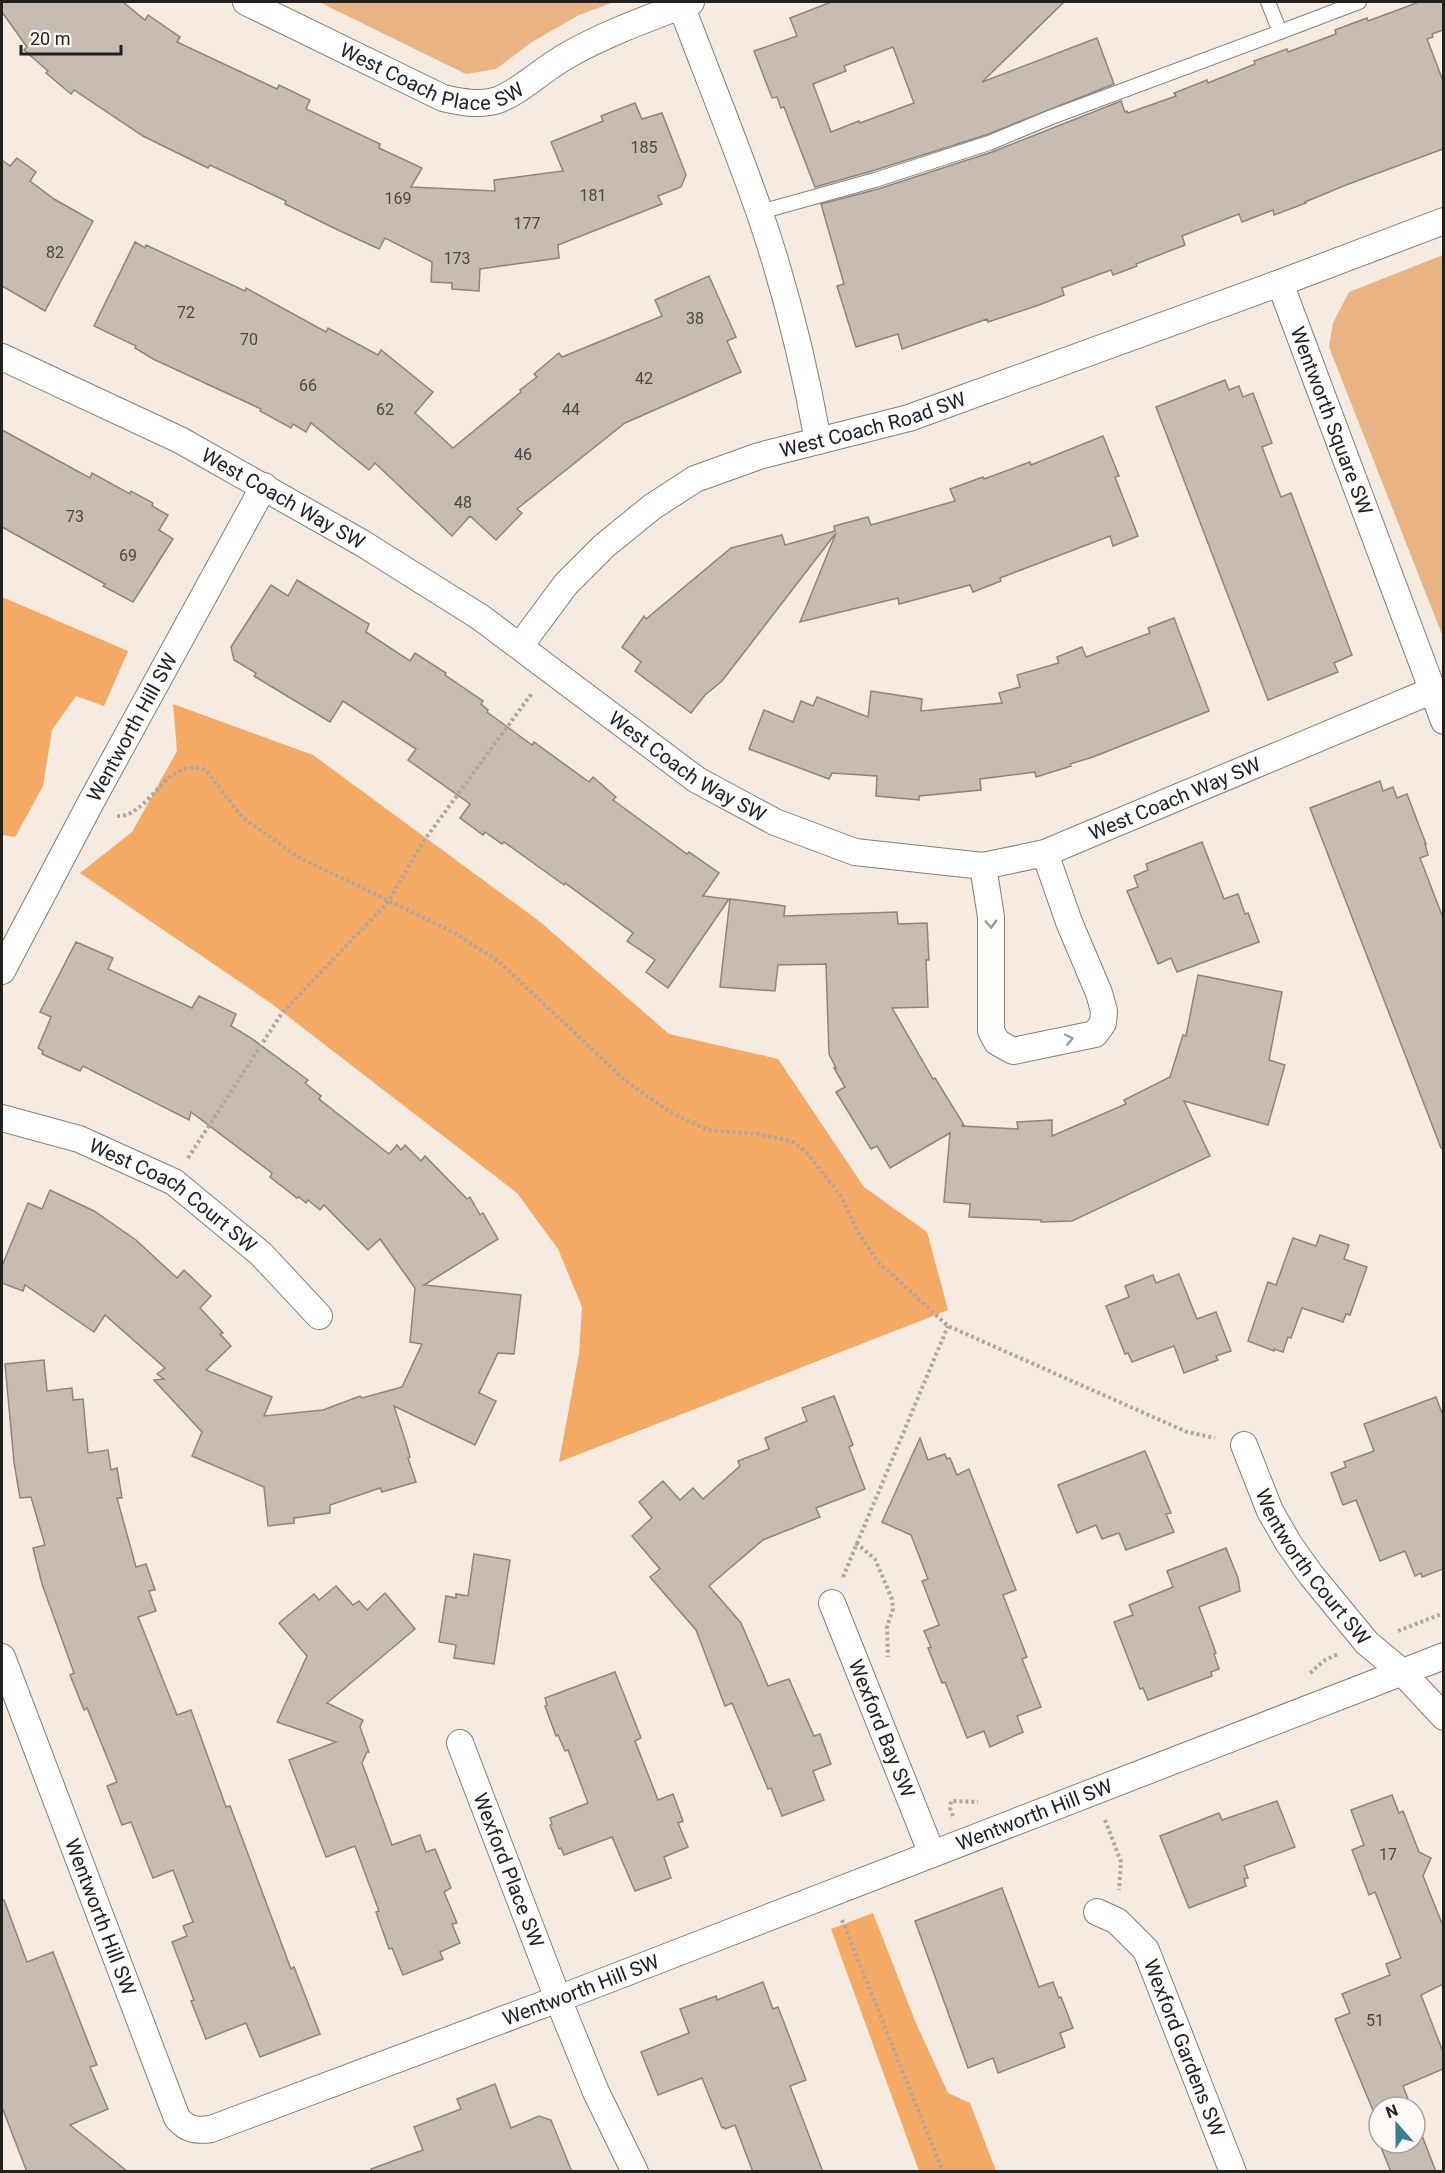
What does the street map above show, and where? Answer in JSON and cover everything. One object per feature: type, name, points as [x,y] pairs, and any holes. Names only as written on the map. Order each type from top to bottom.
[{"type":"street","name":"West Coach Place SW","points":[[246,2],[443,98],[482,103],[511,93],[554,63],[589,43],[686,3],[760,212],[791,314],[818,441]]},
{"type":"street","points":[[1280,283],[1443,221]]},
{"type":"street","name":"West Coach Road SW","points":[[520,646],[566,584],[604,546],[652,507],[695,479],[759,456],[909,418],[1280,283]]},
{"type":"street","name":"Wentworth Square SW","points":[[1280,283],[1443,721]]},
{"type":"street","name":"West Coach Way SW","points":[[2,357],[180,440],[264,486],[362,543],[480,617],[697,780],[775,822],[855,852],[983,866],[1045,853],[1431,691]]},
{"type":"street","name":"Wentworth Hill SW","points":[[2,971],[91,802],[264,486]]},
{"type":"street","points":[[983,866],[991,917],[991,1031],[997,1042],[1013,1051],[1095,1034],[1103,1023],[1104,1011],[1045,853]]},
{"type":"street","name":"West Coach Court SW","points":[[2,1118],[79,1139],[174,1182],[261,1254],[320,1316]]},
{"type":"street","name":"Wentworth Court SW","points":[[1244,1444],[1270,1511],[1288,1544],[1367,1643],[1402,1672],[1443,1717]]},
{"type":"street","name":"Wexford Bay SW","points":[[832,1603],[932,1854]]},
{"type":"street","name":"Wentworth Hill SW","points":[[2,1657],[177,2118],[184,2126],[192,2130],[211,2129],[558,1999],[1095,1793],[1443,1656]]},
{"type":"street","name":"Wexford Place SW","points":[[460,1743],[558,1999],[596,2092],[635,2172]]},
{"type":"street","name":"Wexford Gardens SW","points":[[1107,1916],[1146,1950],[1233,2172]]},
{"type":"lane","points":[[1268,2],[1280,32]]},
{"type":"lane","points":[[760,212],[874,180],[989,143],[1049,118],[1359,2]]},
{"type":"path","points":[[174,1182],[282,1013],[388,902],[423,842],[533,692]]},
{"type":"path","points":[[111,813],[117,816],[129,816],[177,772],[192,767],[201,768],[210,774],[242,817],[298,857],[453,932],[498,961],[626,1081],[670,1112],[708,1130],[759,1134],[794,1142],[806,1152],[842,1196],[858,1232],[878,1261],[948,1326],[1187,1432],[1244,1444]]},
{"type":"path","points":[[832,1603],[948,1326]]},
{"type":"path","points":[[856,1543],[875,1559],[892,1599],[893,1609],[887,1627],[890,1664]]},
{"type":"path","points":[[1095,1793],[1121,1862],[1107,1916]]},
{"type":"path","points":[[945,1796],[951,1801]]},
{"type":"path","points":[[833,1893],[854,1952],[943,2172]]},
{"type":"shaded area","points":[[319,2],[614,2],[579,15],[532,42],[496,69],[466,74]]},
{"type":"shaded area","points":[[1443,255],[1443,637],[1329,347],[1333,323],[1349,292]]},
{"type":"shaded area","points":[[2,597],[128,651],[104,706],[76,696],[52,730],[43,786],[15,837],[2,835]]},
{"type":"shaded area","points":[[173,704],[313,755],[539,921],[669,1034],[778,1059],[864,1187],[927,1232],[948,1310],[559,1462],[579,1354],[582,1307],[558,1249],[517,1193],[272,1004],[80,873],[132,832],[177,751]]},
{"type":"shaded area","points":[[873,1913],[915,2021],[948,2093],[970,2103],[996,2171],[919,2171],[831,1929]]},
{"type":"building","points":[[2,2],[123,2],[145,20],[148,15],[180,37],[177,42],[277,89],[279,85],[310,100],[306,109],[380,144],[379,148],[422,168],[411,187],[495,191],[494,180],[563,171],[551,142],[603,121],[601,116],[635,103],[642,119],[662,113],[686,175],[681,187],[658,196],[662,204],[558,245],[559,258],[480,269],[479,291],[452,289],[452,283],[431,282],[432,262],[385,238],[379,249],[338,230],[285,204],[286,201],[210,165],[208,168],[143,136],[74,90],[71,94],[24,50],[27,47],[2,12]]},
{"type":"building","points":[[831,2],[1064,2],[982,82],[1097,38],[1114,84],[986,135],[815,187],[784,107],[781,108],[777,97],[772,98],[754,51],[797,36],[790,18]],"holes":[[[893,47],[914,103],[831,132],[813,84],[846,71],[844,66]]]},
{"type":"building","points":[[1419,2],[1443,2],[1443,30],[1432,34],[1433,37],[1427,39],[1443,81],[1443,149],[1274,215],[1273,210],[1242,222],[1239,214],[1182,236],[1185,245],[1113,275],[1111,270],[1062,288],[1064,295],[1039,305],[988,322],[987,319],[902,349],[898,334],[856,347],[837,286],[844,284],[821,204],[878,189],[992,152],[1121,101],[1125,112],[1128,113],[1176,96],[1174,93],[1207,80],[1208,83],[1255,64],[1254,61],[1287,49],[1288,52],[1336,34],[1335,30],[1367,18],[1368,21]]},
{"type":"building","points":[[17,158],[36,172],[30,181],[54,199],[93,221],[45,311],[2,286],[2,160],[10,166]]},
{"type":"building","points":[[135,242],[245,291],[246,288],[326,332],[328,328],[378,355],[381,350],[433,392],[415,413],[453,448],[521,392],[520,390],[537,377],[534,374],[559,353],[562,357],[662,316],[655,300],[709,276],[736,337],[727,341],[741,372],[625,423],[517,509],[522,513],[496,540],[470,516],[452,536],[375,463],[369,470],[311,423],[306,432],[293,424],[291,428],[260,411],[261,409],[153,359],[135,348],[136,346],[94,326]]},
{"type":"building","points":[[1225,380],[1229,390],[1239,386],[1243,397],[1253,393],[1272,443],[1262,447],[1281,497],[1291,493],[1352,655],[1334,663],[1338,672],[1268,700],[1156,407]]},
{"type":"building","points":[[2,430],[90,478],[92,473],[130,494],[131,491],[153,503],[152,506],[168,515],[159,530],[173,539],[133,602],[2,527]]},
{"type":"building","points":[[1103,436],[1119,476],[1115,477],[1138,536],[1113,546],[1110,536],[1000,578],[1001,581],[973,592],[970,585],[899,604],[898,598],[800,622],[836,533],[722,681],[705,695],[691,713],[635,671],[641,662],[622,647],[644,616],[646,619],[731,548],[782,535],[785,545],[835,531],[834,526],[868,517],[871,525],[955,501],[950,489],[1030,462],[1031,465]]},
{"type":"building","points":[[297,580],[369,624],[366,632],[410,661],[415,653],[446,673],[445,675],[483,701],[481,704],[488,710],[487,712],[532,745],[534,742],[589,782],[593,777],[616,797],[613,800],[687,854],[689,852],[719,873],[703,896],[729,899],[668,988],[646,972],[655,960],[627,941],[633,933],[504,842],[502,844],[485,832],[483,835],[460,818],[470,804],[408,760],[416,749],[343,701],[330,722],[254,676],[256,673],[234,660],[231,647],[271,585],[288,596]]},
{"type":"building","points":[[1174,618],[1209,711],[1070,764],[1071,766],[1036,777],[1035,772],[980,779],[981,790],[919,796],[919,800],[876,796],[877,776],[832,773],[829,779],[749,749],[764,710],[793,722],[801,701],[813,706],[817,697],[868,717],[871,691],[922,699],[921,711],[1002,703],[999,693],[1020,687],[1017,675],[1059,663],[1057,657],[1082,647],[1086,657],[1150,633],[1148,628]]},
{"type":"building","points":[[1380,781],[1383,791],[1393,787],[1397,798],[1407,794],[1426,844],[1428,855],[1420,858],[1443,918],[1443,1148],[1441,1148],[1310,808]]},
{"type":"building","points":[[1202,842],[1224,899],[1238,894],[1259,942],[1177,972],[1171,958],[1158,964],[1127,891],[1138,887],[1134,876],[1148,870],[1146,864]]},
{"type":"building","points":[[730,899],[785,906],[784,916],[897,912],[898,924],[927,923],[928,1007],[892,1008],[933,1079],[935,1078],[964,1125],[961,1126],[1018,1129],[1017,1122],[1052,1120],[1052,1136],[1126,1104],[1124,1100],[1170,1077],[1183,1035],[1186,1036],[1198,975],[1282,992],[1269,1060],[1285,1065],[1268,1125],[1184,1101],[1210,1156],[1072,1221],[1041,1222],[1041,1220],[969,1217],[970,1204],[944,1202],[950,1133],[890,1168],[877,1146],[871,1149],[836,1092],[845,1087],[829,1054],[826,964],[778,965],[775,991],[720,987]]},
{"type":"building","points":[[76,942],[113,958],[108,969],[192,1008],[199,996],[236,1014],[231,1026],[308,1080],[305,1083],[321,1096],[319,1099],[389,1154],[397,1145],[401,1150],[405,1145],[421,1161],[425,1156],[467,1199],[470,1197],[480,1215],[483,1213],[498,1239],[424,1285],[521,1295],[514,1354],[498,1353],[479,1393],[496,1401],[475,1445],[394,1406],[416,1482],[382,1492],[380,1488],[330,1505],[330,1513],[294,1518],[294,1523],[268,1526],[264,1487],[192,1456],[202,1432],[154,1380],[164,1379],[157,1374],[165,1368],[105,1315],[94,1332],[25,1285],[23,1291],[2,1283],[2,1266],[28,1203],[42,1209],[50,1190],[94,1211],[136,1240],[177,1278],[184,1270],[211,1296],[200,1308],[223,1333],[220,1334],[231,1346],[206,1370],[272,1397],[264,1416],[323,1410],[360,1396],[362,1398],[402,1387],[422,1344],[410,1342],[415,1288],[380,1239],[368,1250],[324,1205],[320,1210],[308,1200],[306,1203],[299,1197],[297,1198],[270,1177],[272,1173],[191,1112],[189,1120],[83,1066],[80,1071],[42,1054],[43,1051],[38,1048],[51,1017],[40,1012]]},
{"type":"building","points":[[1320,1235],[1349,1245],[1344,1259],[1367,1267],[1350,1315],[1346,1314],[1343,1322],[1302,1308],[1283,1352],[1248,1341],[1268,1282],[1276,1285],[1293,1238],[1316,1246]]},
{"type":"building","points":[[1179,1274],[1197,1319],[1216,1312],[1231,1351],[1216,1356],[1218,1360],[1184,1373],[1174,1346],[1132,1362],[1128,1353],[1125,1354],[1106,1306],[1129,1297],[1125,1286],[1153,1275],[1156,1283]]},
{"type":"building","points":[[44,1360],[47,1391],[72,1388],[73,1400],[83,1399],[88,1453],[108,1450],[111,1470],[117,1468],[122,1498],[117,1498],[136,1567],[146,1564],[155,1590],[149,1591],[156,1611],[138,1617],[177,1715],[191,1710],[226,1807],[230,1806],[291,1969],[294,1967],[320,2034],[260,2057],[246,2023],[206,2039],[172,1942],[187,1936],[183,1926],[193,1922],[173,1870],[153,1878],[131,1822],[122,1825],[107,1786],[117,1782],[87,1708],[84,1710],[70,1675],[74,1673],[42,1584],[33,1548],[45,1545],[31,1497],[20,1498],[14,1462],[5,1364]]},
{"type":"building","points":[[834,1396],[853,1445],[849,1447],[865,1489],[816,1508],[820,1517],[763,1540],[709,1586],[741,1623],[768,1686],[789,1679],[814,1736],[820,1734],[831,1764],[813,1771],[824,1800],[782,1816],[771,1788],[768,1789],[732,1703],[725,1706],[696,1630],[650,1577],[660,1569],[632,1536],[652,1518],[639,1502],[663,1481],[680,1500],[693,1488],[703,1499],[740,1466],[738,1461],[769,1449],[765,1438],[807,1421],[802,1408]]},
{"type":"building","points":[[1436,1397],[1443,1416],[1443,1569],[1422,1577],[1421,1573],[1415,1576],[1405,1551],[1380,1561],[1356,1500],[1343,1505],[1331,1473],[1346,1467],[1344,1462],[1374,1451],[1364,1424]]},
{"type":"building","points":[[920,1438],[928,1460],[945,1454],[947,1459],[950,1458],[957,1475],[969,1469],[1016,1590],[1003,1595],[1027,1657],[1022,1659],[1041,1707],[1017,1716],[1023,1732],[990,1747],[984,1731],[967,1738],[945,1682],[942,1683],[928,1648],[931,1647],[924,1631],[939,1625],[922,1581],[928,1579],[911,1535],[882,1522]]},
{"type":"building","points":[[1145,1451],[1171,1513],[1166,1514],[1174,1532],[1126,1550],[1119,1533],[1102,1539],[1096,1525],[1077,1533],[1058,1485]]},
{"type":"building","points":[[1226,1548],[1238,1578],[1240,1591],[1199,1607],[1216,1653],[1214,1654],[1219,1669],[1211,1672],[1212,1676],[1148,1700],[1143,1688],[1140,1689],[1114,1622],[1133,1615],[1129,1605],[1173,1587],[1167,1571]]},
{"type":"building","points":[[474,1554],[510,1560],[494,1664],[454,1658],[456,1645],[439,1642],[446,1596],[456,1598],[456,1594],[468,1596]]},
{"type":"building","points":[[336,1586],[353,1605],[359,1601],[367,1610],[385,1593],[415,1629],[327,1703],[363,1720],[360,1727],[369,1752],[362,1763],[392,1845],[420,1835],[426,1852],[435,1849],[451,1888],[444,1892],[457,1923],[452,1924],[460,1943],[440,1952],[443,1959],[403,1975],[392,1948],[389,1949],[376,1912],[379,1911],[355,1846],[326,1857],[289,1760],[336,1742],[277,1722],[307,1656],[279,1623],[314,1594],[319,1600]]},
{"type":"building","points":[[615,1672],[641,1738],[635,1741],[658,1800],[673,1794],[683,1821],[678,1823],[688,1847],[664,1857],[671,1878],[635,1891],[612,1837],[564,1855],[561,1848],[559,1849],[550,1825],[552,1824],[550,1818],[588,1803],[568,1750],[565,1751],[558,1735],[556,1736],[545,1706],[547,1705],[545,1698]]},
{"type":"building","points":[[1392,1795],[1399,1813],[1403,1811],[1419,1852],[1431,1858],[1423,1876],[1443,1926],[1443,1984],[1421,1995],[1443,2052],[1443,2069],[1403,2086],[1406,2095],[1367,2096],[1335,2019],[1350,2013],[1342,1994],[1390,1975],[1386,1964],[1401,1958],[1375,1892],[1369,1895],[1352,1850],[1364,1845],[1351,1810]]},
{"type":"building","points":[[1277,1801],[1295,1847],[1244,1866],[1248,1878],[1244,1879],[1246,1886],[1189,1908],[1160,1836],[1219,1813],[1222,1820]]},
{"type":"building","points":[[1002,1888],[1039,1987],[1053,1982],[1073,2028],[1060,2033],[1065,2047],[998,2073],[993,2058],[968,2068],[915,1921]]},
{"type":"building","points":[[4,1900],[27,1962],[53,1952],[97,2065],[90,2067],[108,2109],[70,2125],[128,2172],[27,2172],[2,2107],[2,1901]]},
{"type":"building","points":[[763,1982],[773,2009],[778,2007],[806,2080],[790,2086],[823,2172],[753,2172],[735,2125],[722,2128],[702,2078],[658,2095],[641,2052],[689,2033],[680,2009],[716,1996],[717,2000]]},
{"type":"building","points":[[495,2084],[511,2128],[539,2116],[551,2120],[572,2172],[372,2172],[371,2169],[423,2150],[414,2127],[461,2109],[457,2099]]},
{"type":"building","points":[[1427,2148],[1436,2172],[1391,2172],[1384,2155],[1427,2155]]}]
